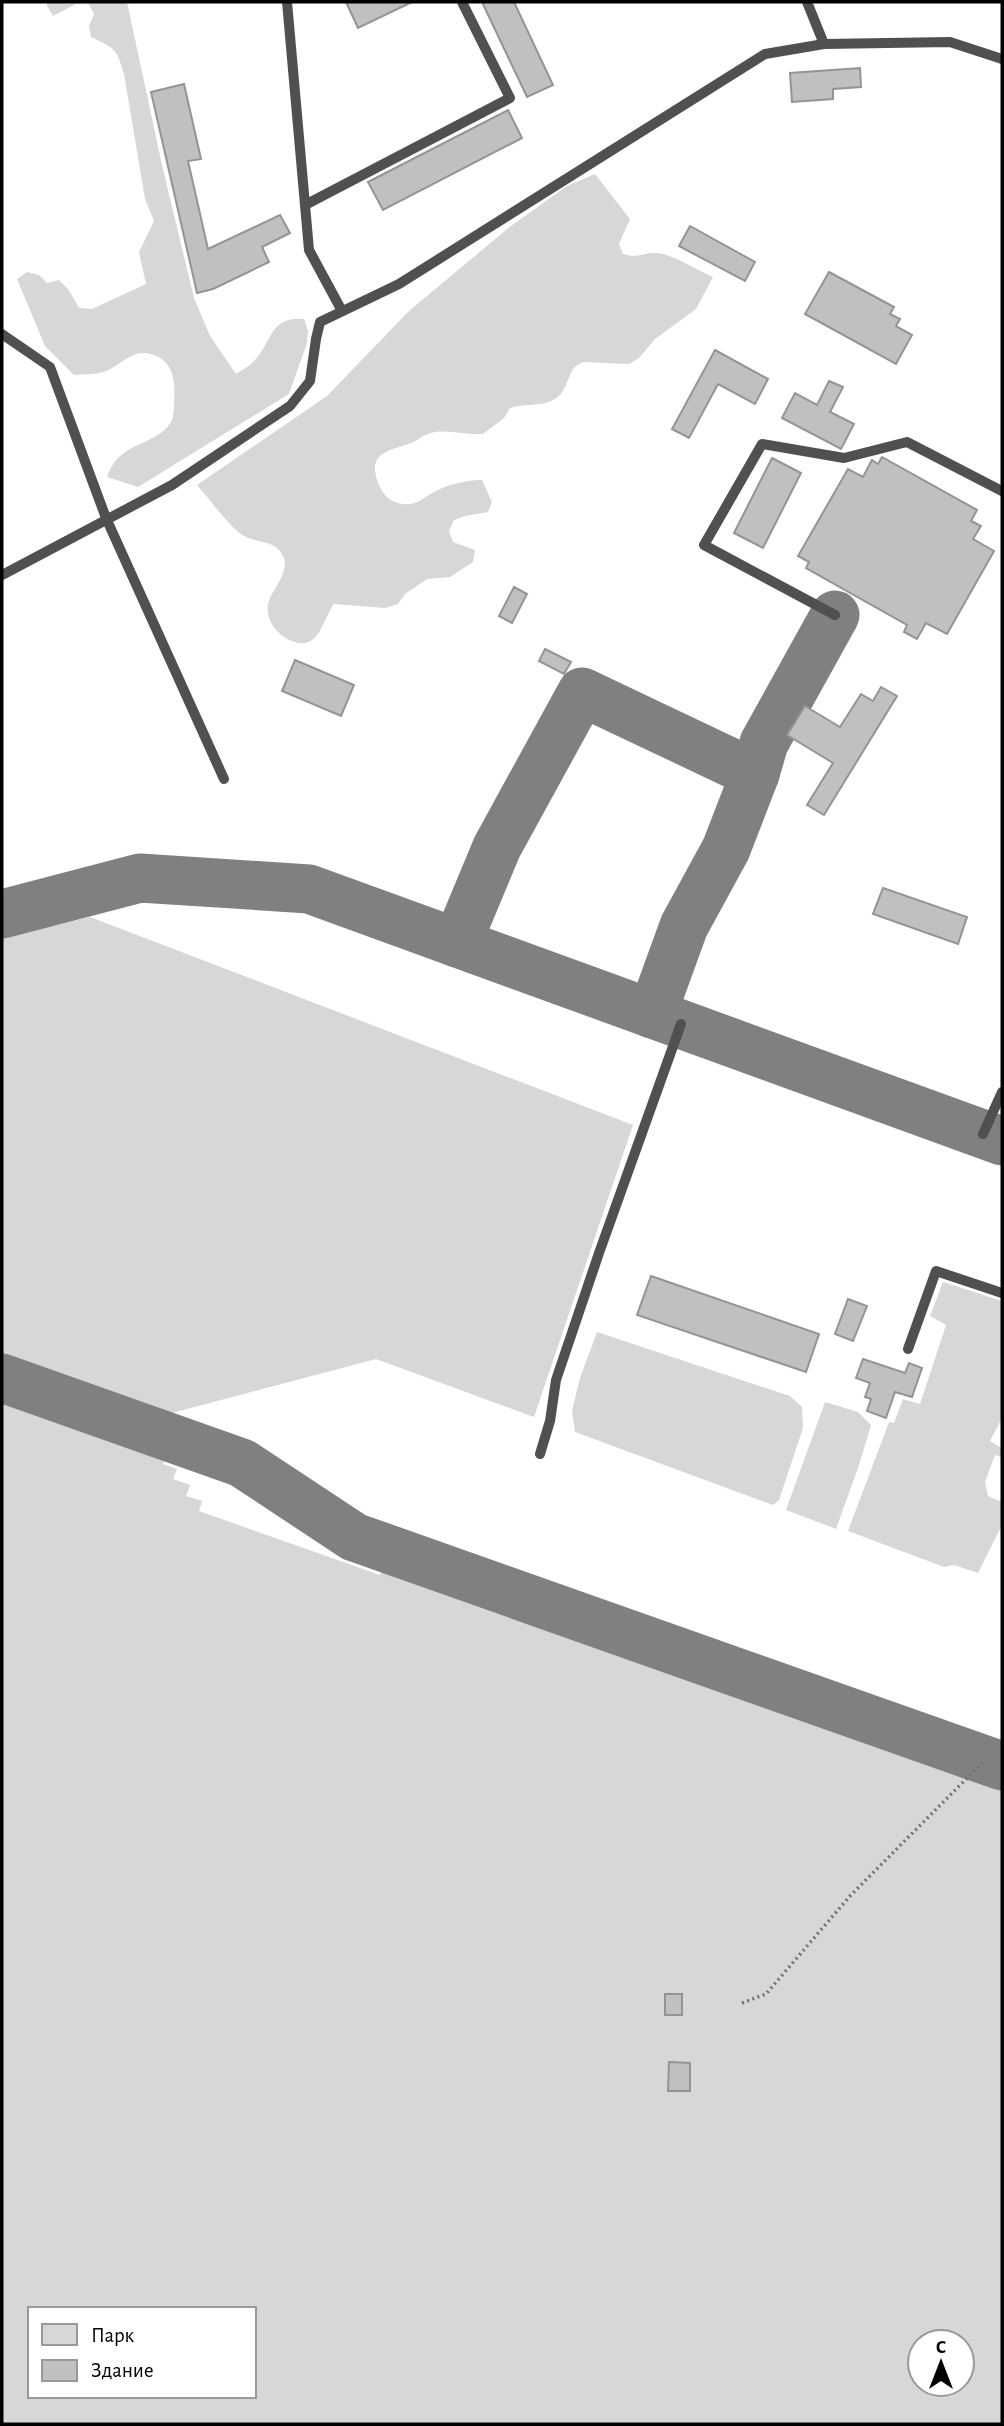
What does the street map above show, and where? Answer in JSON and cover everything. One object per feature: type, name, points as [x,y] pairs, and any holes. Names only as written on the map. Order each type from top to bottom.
[{"type":"lane","points":[[287,2],[309,250],[342,312]]},
{"type":"lane","points":[[305,205],[510,98],[462,2]]},
{"type":"lane","points":[[807,2],[824,44]]},
{"type":"lane","points":[[2,575],[172,485],[289,405],[310,381],[320,322],[399,284],[765,54],[824,44],[950,42],[1002,59]]},
{"type":"lane","points":[[2,334],[50,367],[106,518],[225,779]]},
{"type":"lane","points":[[835,615],[704,545],[762,444],[844,458],[908,442],[1002,491]]},
{"type":"lane","points":[[540,1454],[550,1421],[556,1380],[681,1024]]},
{"type":"lane","points":[[983,1134],[1002,1092]]},
{"type":"lane","points":[[908,1349],[936,1271],[1002,1293]]},
{"type":"path","points":[[742,2003],[766,1994],[850,1896],[985,1760]]},
{"type":"green space","points":[[47,2],[127,2],[194,298],[210,336],[236,374],[255,360],[278,325],[293,319],[304,319],[308,331],[307,343],[289,394],[138,487],[107,477],[120,456],[156,436],[171,422],[174,412],[173,376],[167,363],[154,355],[140,353],[106,371],[74,375],[45,346],[17,279],[27,272],[39,275],[47,283],[59,280],[79,308],[92,309],[146,284],[139,252],[154,221],[145,199],[124,74],[119,59],[110,47],[91,37],[89,26],[94,14],[88,3],[76,4],[53,16]]},
{"type":"green space","points":[[595,174],[630,219],[619,244],[623,254],[662,254],[713,277],[696,309],[655,339],[639,358],[629,364],[583,362],[574,368],[558,397],[543,404],[510,408],[504,418],[483,434],[431,433],[388,451],[377,459],[375,474],[379,485],[388,498],[398,503],[412,504],[447,486],[482,480],[492,502],[488,512],[454,520],[449,531],[453,542],[475,550],[473,562],[450,577],[427,579],[405,594],[398,604],[385,608],[334,604],[314,638],[301,643],[286,638],[272,624],[268,611],[270,598],[284,571],[282,554],[275,546],[239,532],[197,485],[327,396],[409,311],[511,226],[567,186]]},
{"type":"green space","points":[[90,917],[633,1125],[534,1417],[376,1359],[168,1414],[2,1355],[2,938]]},
{"type":"green space","points":[[943,1282],[1002,1301],[1002,1418],[990,1441],[1002,1448],[1002,1457],[995,1455],[985,1482],[988,1496],[1002,1502],[1002,1525],[978,1573],[954,1565],[944,1567],[848,1531],[889,1422],[894,1423],[903,1399],[920,1404],[946,1325],[930,1316]]},
{"type":"green space","points":[[597,1332],[790,1396],[802,1407],[803,1428],[779,1500],[773,1505],[575,1432],[572,1411],[580,1378]]},
{"type":"green space","points":[[2,1397],[166,1455],[163,1464],[177,1469],[173,1479],[190,1485],[186,1496],[202,1501],[199,1511],[380,1575],[385,1561],[1002,1780],[1002,2424],[2,2424]]},
{"type":"green space","points":[[825,1402],[858,1412],[871,1425],[836,1529],[786,1510]]},
{"type":"building","points":[[346,2],[412,2],[358,28]]},
{"type":"building","points":[[482,2],[514,2],[553,85],[527,97]]},
{"type":"building","points":[[860,68],[861,87],[833,89],[833,99],[792,102],[790,73]]},
{"type":"building","points":[[184,84],[201,159],[188,161],[208,249],[280,215],[290,233],[262,247],[269,262],[213,289],[197,293],[151,92]]},
{"type":"building","points":[[508,110],[522,138],[383,210],[368,182]]},
{"type":"building","points":[[690,226],[755,262],[745,281],[679,246]]},
{"type":"building","points":[[829,272],[894,307],[890,314],[900,319],[896,326],[912,335],[896,364],[805,314]]},
{"type":"building","points":[[715,350],[768,379],[755,404],[718,384],[689,438],[672,429]]},
{"type":"building","points":[[829,381],[843,387],[830,412],[854,424],[841,449],[782,418],[795,393],[817,405]]},
{"type":"building","points":[[882,457],[977,510],[971,521],[981,526],[973,539],[994,551],[947,634],[926,623],[917,639],[904,632],[907,625],[806,568],[809,562],[798,556],[848,469],[863,477],[872,460],[878,464]]},
{"type":"building","points":[[772,458],[801,473],[763,548],[734,533]]},
{"type":"building","points":[[514,587],[527,594],[512,623],[499,616]]},
{"type":"building","points":[[545,649],[571,662],[564,674],[539,661]]},
{"type":"building","points":[[295,660],[354,685],[341,716],[282,691]]},
{"type":"building","points":[[881,687],[897,696],[824,815],[807,805],[833,763],[787,735],[805,706],[840,727],[861,694],[873,701]]},
{"type":"building","points":[[883,888],[967,917],[958,944],[873,914]]},
{"type":"building","points":[[651,1276],[819,1334],[806,1372],[637,1315]]},
{"type":"building","points":[[848,1299],[867,1306],[853,1341],[835,1334]]},
{"type":"building","points":[[863,1359],[905,1373],[909,1363],[922,1368],[912,1397],[895,1392],[886,1418],[867,1411],[871,1399],[865,1397],[870,1383],[856,1378]]},
{"type":"building","points":[[665,1994],[682,1994],[682,2015],[665,2015]]},
{"type":"building","points":[[669,2062],[690,2063],[690,2091],[668,2091]]},
{"type":"taxiway","points":[[652,1014],[684,926],[726,849],[764,743],[835,615]]},
{"type":"taxiway","points":[[457,943],[497,847],[582,692],[755,774]]},
{"type":"taxiway","points":[[2,914],[140,878],[309,889],[1002,1141]]},
{"type":"taxiway","points":[[2,1378],[242,1463],[354,1537],[1002,1766]]}]
